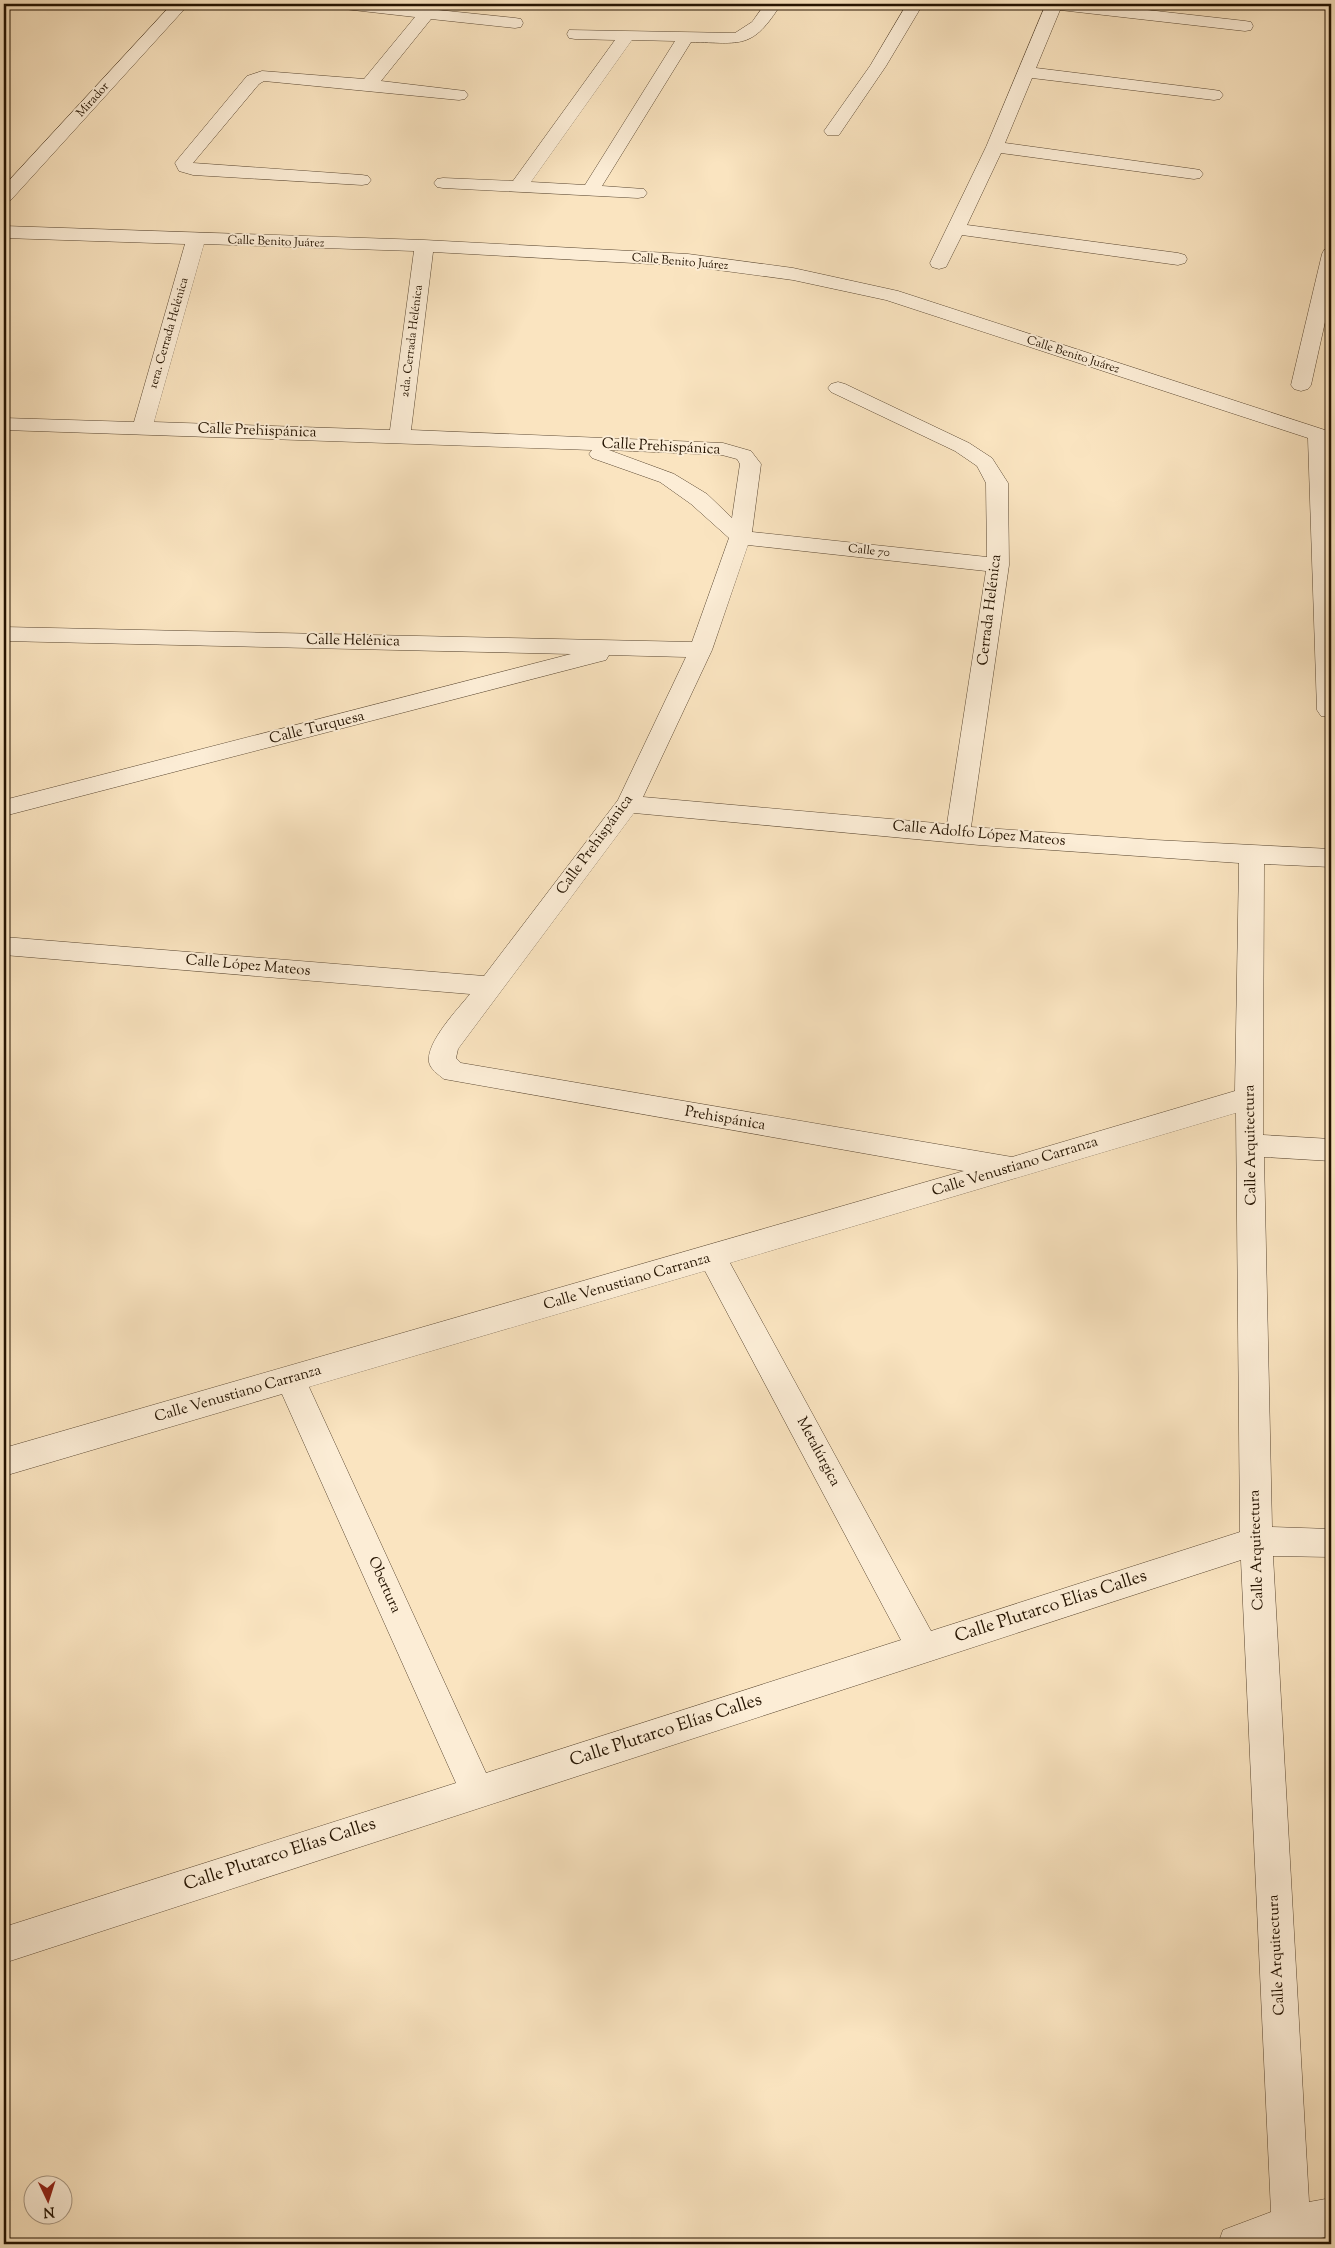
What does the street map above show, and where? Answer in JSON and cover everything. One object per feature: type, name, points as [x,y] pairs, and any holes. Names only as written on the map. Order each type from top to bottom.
[{"type":"street","name":"Mirador","points":[[4,197],[181,4]]},
{"type":"street","points":[[344,4],[430,8],[515,24]]},
{"type":"street","points":[[575,34],[736,38],[748,35],[758,28],[772,4]]},
{"type":"street","points":[[833,132],[878,66],[915,4]]},
{"type":"street","points":[[939,263],[995,147],[1054,4],[1245,26]]},
{"type":"street","points":[[369,85],[430,8]]},
{"type":"street","points":[[518,187],[627,35]]},
{"type":"street","points":[[590,191],[686,37]]},
{"type":"street","points":[[1026,72],[1214,95]]},
{"type":"street","points":[[362,180],[192,170],[185,167],[184,163],[253,80],[262,76],[459,95]]},
{"type":"street","points":[[995,147],[1194,174]]},
{"type":"street","points":[[443,183],[638,194]]},
{"type":"street","points":[[956,229],[1178,259]]},
{"type":"street","name":"Calle Benito Juárez","points":[[4,232],[424,246],[688,260],[802,276],[891,296],[1325,438]]},
{"type":"street","name":"1era. Cerrada Helénica","points":[[142,428],[196,239]]},
{"type":"street","name":"2da. Cerrada Helénica","points":[[400,435],[424,246]]},
{"type":"street","points":[[1301,385],[1331,254]]},
{"type":"street","name":"Cerrada Helénica","points":[[838,388],[962,447],[985,462],[997,482],[998,565],[958,833]]},
{"type":"street","name":"Calle Prehispánica","points":[[4,424],[557,441],[723,450],[744,455],[751,464],[740,537],[701,650],[628,804],[445,1046],[442,1062]]},
{"type":"street","points":[[1325,438],[1328,710]]},
{"type":"street","points":[[557,441],[632,464],[667,478],[699,498],[740,537]]},
{"type":"street","name":"Calle 70","points":[[740,537],[998,565]]},
{"type":"street","name":"Calle Helénica","points":[[4,634],[701,650]]},
{"type":"street","name":"Calle Turquesa","points":[[4,808],[630,647]]},
{"type":"street","name":"Calle Adolfo López Mateos","points":[[628,804],[1252,856],[1331,858]]},
{"type":"street","name":"Calle Arquitectura","points":[[1252,856],[1249,1098],[1256,1540],[1291,2234]]},
{"type":"street","name":"Calle López Mateos","points":[[4,946],[492,986]]},
{"type":"street","name":"Prehispánica","points":[[442,1062],[454,1072],[1011,1168]]},
{"type":"street","name":"Calle Venustiano Carranza","points":[[4,1462],[712,1257],[1249,1098]]},
{"type":"street","points":[[1251,1145],[1331,1150]]},
{"type":"street","name":"Metalúrgica","points":[[712,1257],[923,1648]]},
{"type":"street","name":"Obertura","points":[[290,1379],[477,1791]]},
{"type":"street","name":"Calle Plutarco Elías Calles","points":[[4,1945],[1256,1540],[1331,1542]]},
{"type":"street","points":[[1237,2244],[1291,2234],[1331,2218]]}]
